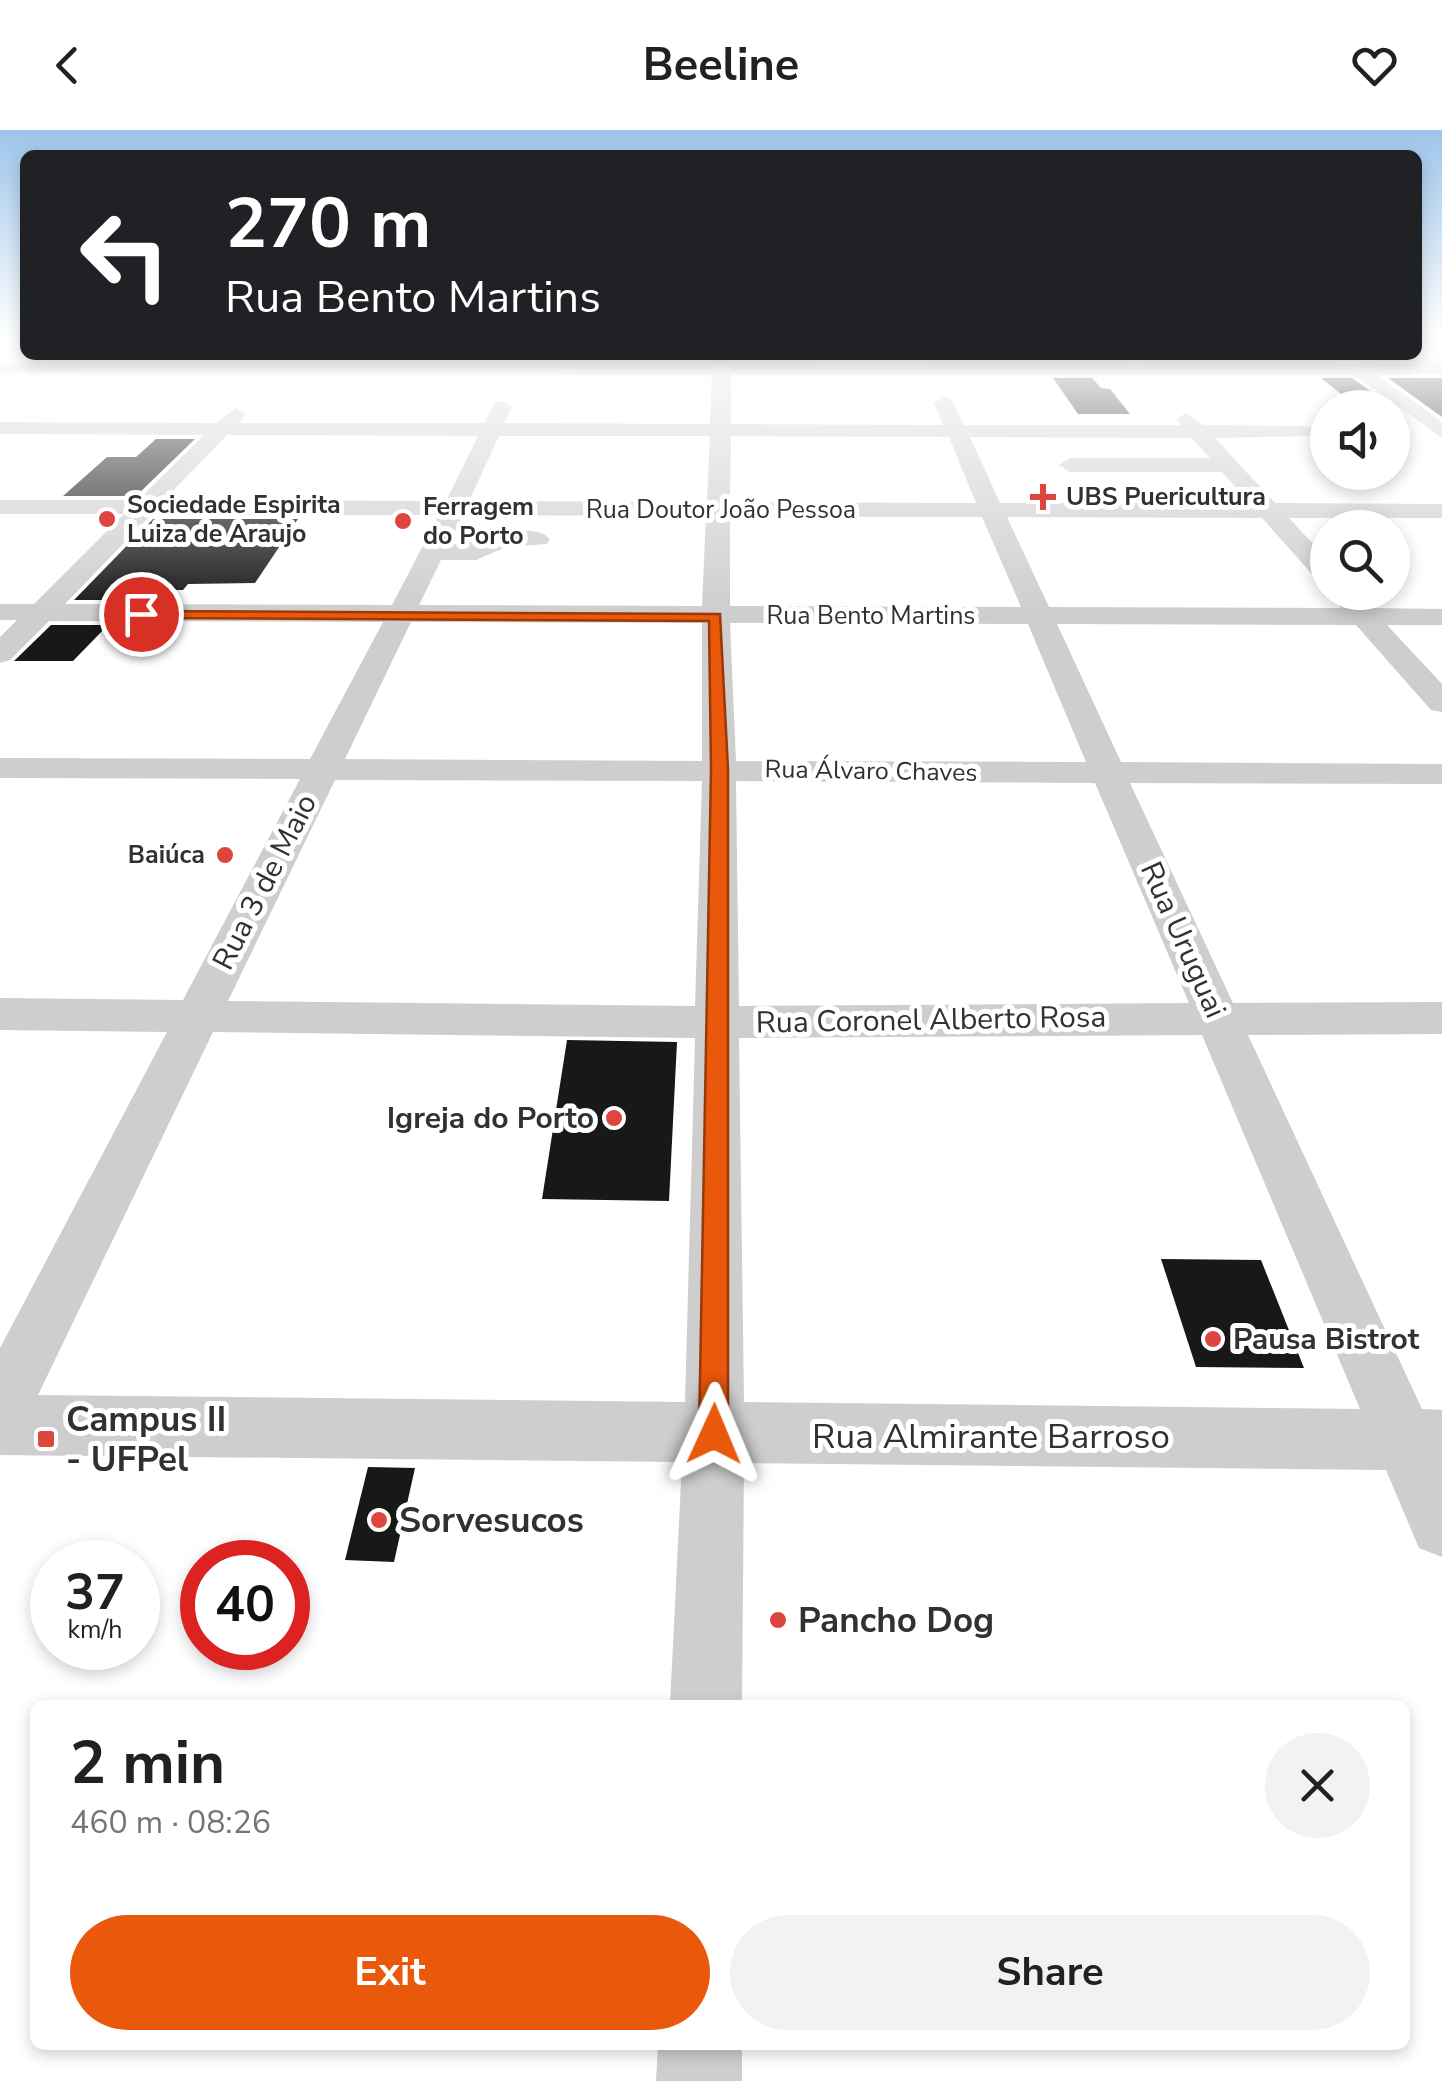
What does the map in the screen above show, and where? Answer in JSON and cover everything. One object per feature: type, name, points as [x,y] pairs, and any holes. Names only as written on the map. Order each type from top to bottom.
[{"type":"street","points":[[0,654],[221,430]]},
{"type":"street","name":"Rua 3 de Maio","points":[[0,1409],[454,509],[488,430]]},
{"type":"street","points":[[706,1700],[714,1434],[720,430]]},
{"type":"street","points":[[731,430],[1306,432]]},
{"type":"street","name":"Rua Uruguai","points":[[958,431],[989,509],[1041,615],[1218,1017],[1424,1440],[1442,1525]]},
{"type":"street","points":[[1198,432],[1310,556]]},
{"type":"street","points":[[1070,465],[1228,465]]},
{"type":"street","name":"Rua Doutor João Pessoa","points":[[0,507],[1442,511]]},
{"type":"street","points":[[432,553],[476,552],[501,540],[538,539]]},
{"type":"street","points":[[1358,610],[1442,703]]},
{"type":"street","name":"Rua Bento Martins","points":[[0,612],[400,617],[1442,617]]},
{"type":"street","name":"Rua Álvaro Chaves","points":[[0,768],[1442,774]]},
{"type":"street","name":"Rua Coronel Alberto Rosa","points":[[0,1014],[716,1022],[1442,1018]]},
{"type":"street","name":"Rua Almirante Barroso","points":[[0,1425],[1424,1440]]},
{"type":"street","points":[[699,2081],[700,2050]]},
{"type":"building","points":[[156,439],[195,439],[136,496],[63,496],[107,457],[136,457]]},
{"type":"building","points":[[153,519],[298,519],[255,583],[188,584],[183,590],[141,590],[131,600],[74,600]]},
{"type":"building","points":[[51,625],[108,625],[73,661],[14,661]]},
{"type":"building","name":"Igreja do Porto","points":[[567,1040],[677,1042],[669,1201],[542,1199]]},
{"type":"building","points":[[1161,1259],[1261,1260],[1304,1368],[1196,1367]]},
{"type":"building","name":"Sorvesucos","points":[[368,1467],[415,1468],[394,1562],[345,1560]]},
{"type":"place","name":"UBS Puericultura","points":[[1043,497]]},
{"type":"place","name":"Sociedade Espirita Luiza de Araujo","points":[[107,519]]},
{"type":"place","name":"Ferragem do Porto","points":[[403,521]]},
{"type":"place","name":"Baiúca","points":[[225,855]]},
{"type":"place","name":"Igreja do Porto","points":[[614,1118]]},
{"type":"place","name":"Pausa Bistrot","points":[[1213,1339]]},
{"type":"place","name":"Campus II - UFPel","points":[[46,1439]]},
{"type":"place","name":"Sorvesucos","points":[[379,1520]]},
{"type":"place","name":"Pancho Dog","points":[[778,1620]]},
{"type":"route","points":[[141,614],[716,617],[720,769],[714,1434]]}]
